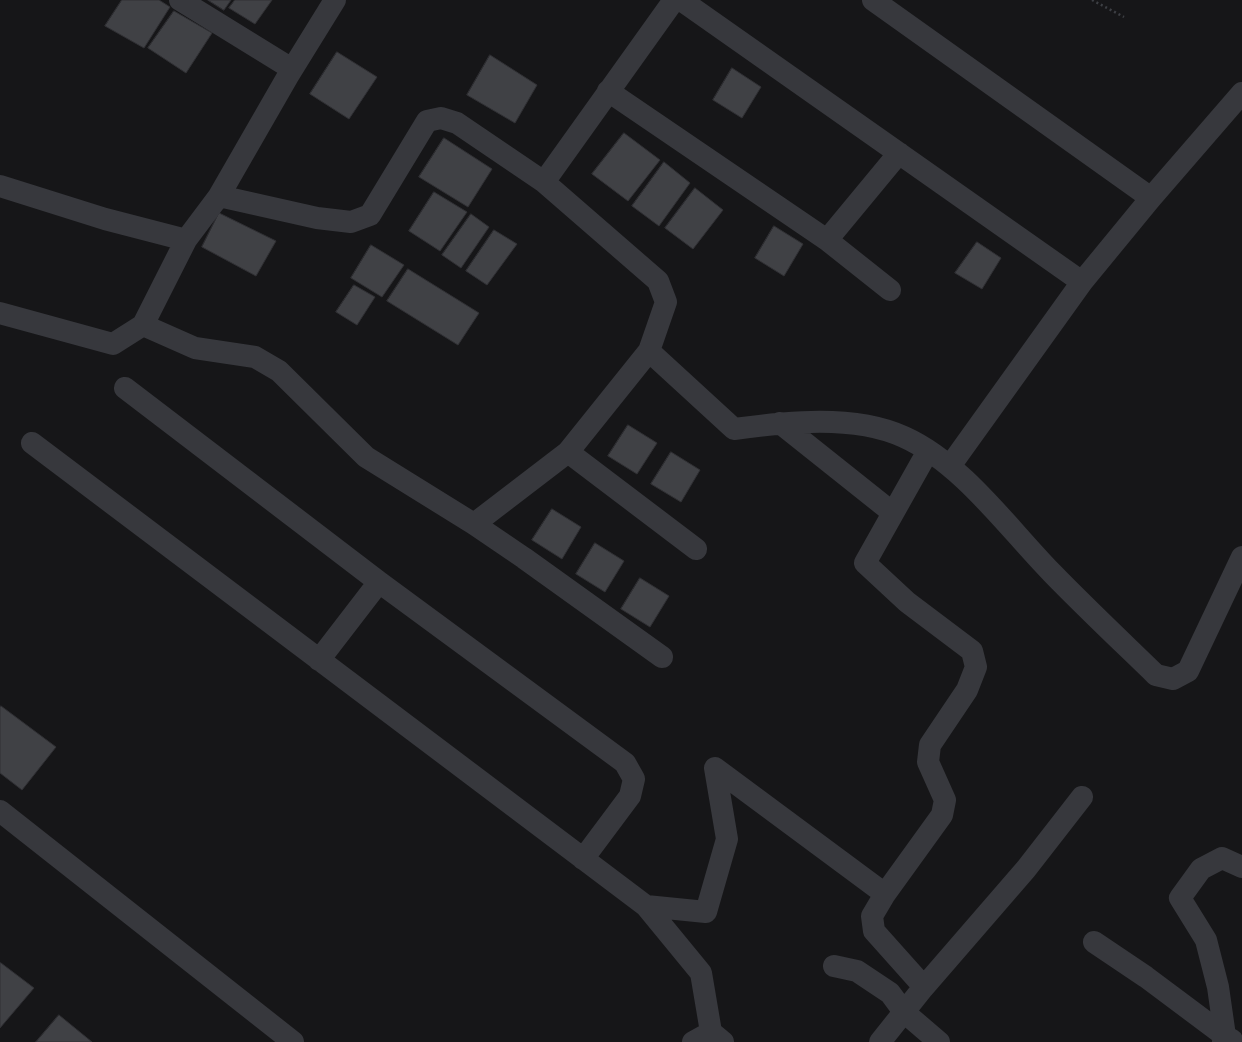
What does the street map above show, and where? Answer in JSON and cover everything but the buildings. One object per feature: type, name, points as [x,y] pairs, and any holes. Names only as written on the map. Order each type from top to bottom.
[{"type":"street","points":[[180,0],[292,69]]},
{"type":"street","points":[[0,313],[113,344],[143,325],[186,240],[219,196],[292,69],[335,0]]},
{"type":"street","points":[[544,182],[674,0]]},
{"type":"street","points":[[681,0],[1082,282]]},
{"type":"street","points":[[873,0],[1151,198]]},
{"type":"street","points":[[608,91],[827,240],[890,290]]},
{"type":"street","points":[[950,466],[1082,282],[1151,198],[1242,94]]},
{"type":"street","points":[[219,196],[317,218],[351,222],[370,215],[427,121],[440,118],[457,123],[544,182],[658,281],[666,302],[648,351],[568,452],[474,524]]},
{"type":"street","points":[[827,240],[899,153]]},
{"type":"street","points":[[0,186],[105,219],[186,240]]},
{"type":"street","points":[[143,325],[195,348],[255,357],[279,371],[366,457],[474,524],[662,657]]},
{"type":"street","points":[[648,351],[734,429],[780,423],[839,422],[868,425],[904,436],[928,451],[950,466],[971,486],[1052,573],[1156,675],[1174,679],[1188,671],[1242,557]]},
{"type":"street","points":[[125,388],[379,582],[625,763],[634,779],[630,796],[583,859]]},
{"type":"street","points":[[780,423],[893,513]]},
{"type":"street","points":[[32,443],[646,906],[700,973],[709,1039]]},
{"type":"street","points":[[924,987],[874,931],[872,916],[885,894],[942,814],[945,800],[928,762],[930,745],[967,690],[976,667],[972,651],[908,602],[865,563],[928,451]]},
{"type":"street","points":[[568,452],[696,549]]},
{"type":"street","points":[[319,660],[379,582]]},
{"type":"street","points":[[646,906],[706,912],[727,839],[715,768],[885,894]]},
{"type":"street","points":[[880,1042],[924,987],[1026,869],[1082,797]]},
{"type":"street","points":[[0,811],[293,1042]]},
{"type":"street","points":[[1228,1040],[1218,987],[1206,940],[1180,898],[1201,869],[1222,858],[1242,867]]},
{"type":"street","points":[[1094,942],[1146,977],[1228,1040]]},
{"type":"street","points":[[834,966],[857,971],[890,992],[904,1012],[939,1042]]},
{"type":"path","points":[[1092,0],[1124,17]]}]
